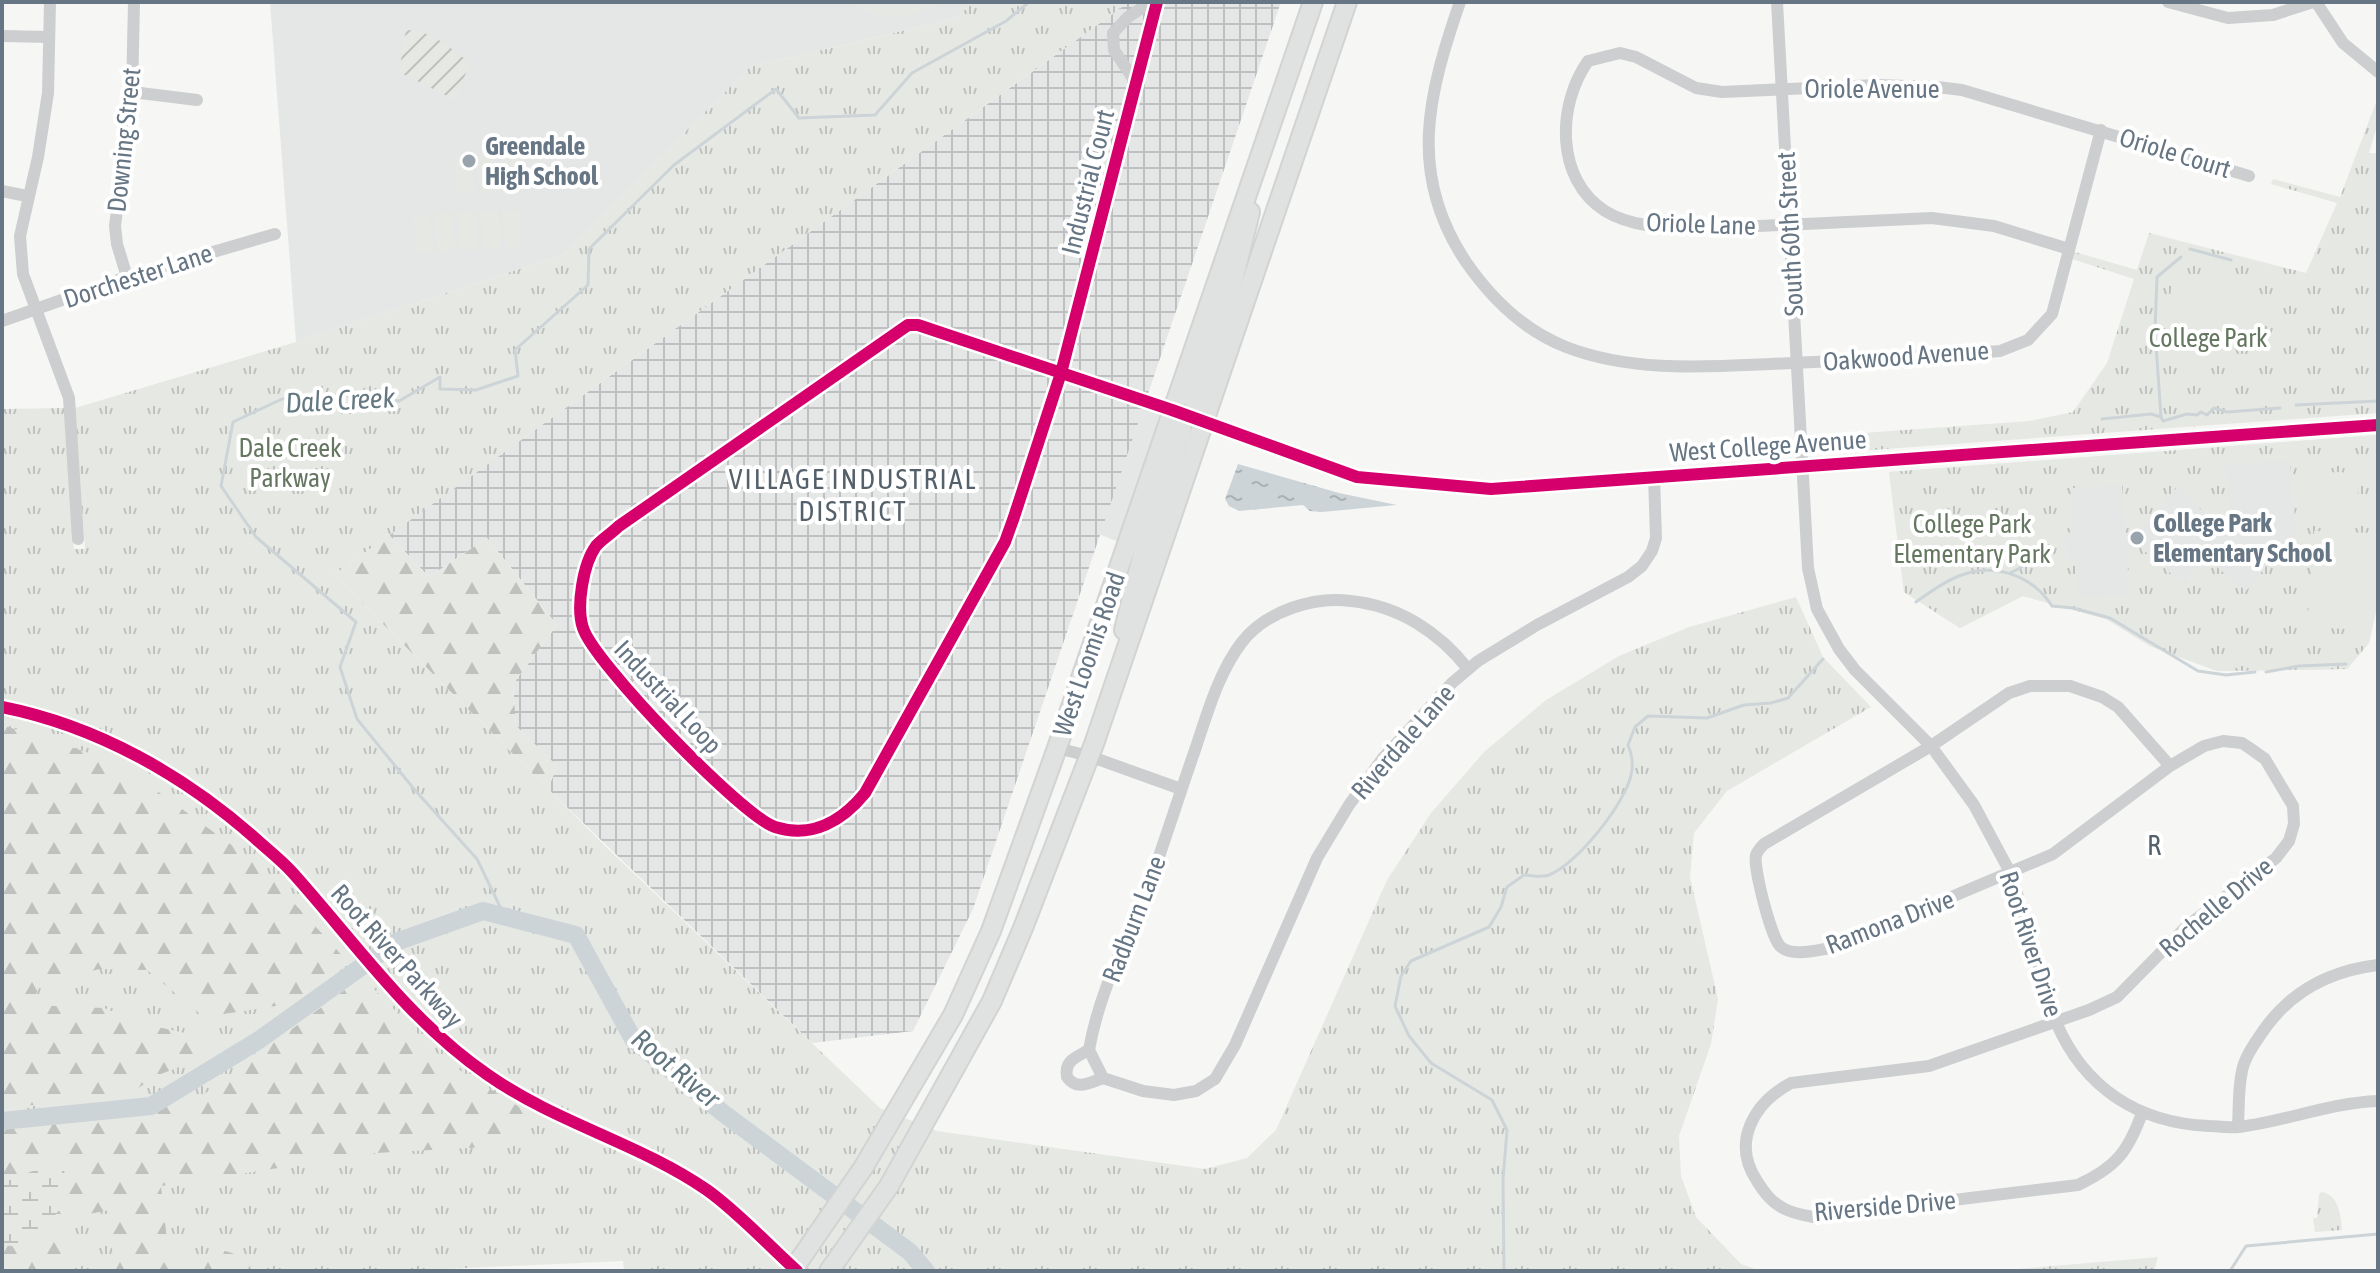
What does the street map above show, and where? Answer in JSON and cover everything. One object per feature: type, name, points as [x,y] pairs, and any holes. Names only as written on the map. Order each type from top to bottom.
[{"type":"main road","name":"West Loomis Road","points":[[794,1270],[866,1163],[953,1015],[991,931],[1057,748],[1313,2]]},
{"type":"main road","name":"West Loomis Road","points":[[830,1269],[894,1177],[992,1001],[1089,756],[1347,2]]},
{"type":"main road","points":[[1205,421],[1195,408],[1194,400],[1227,305],[1245,239],[1256,166]]},
{"type":"main road","points":[[1113,688],[1133,588],[1149,528],[1182,430],[1180,420],[1172,410]]},
{"type":"street","points":[[50,2],[48,93],[38,157],[20,236],[23,274],[69,398],[78,539]]},
{"type":"street","name":"Downing Street","points":[[127,277],[115,226],[132,92],[134,2]]},
{"type":"street","name":"Industrial Court","points":[[1136,83],[1114,50],[1113,33],[1128,17],[1154,2]]},
{"type":"street","name":"Industrial Court","points":[[1061,373],[1154,2]]},
{"type":"street","name":"Oakwood Avenue","points":[[1460,2],[1438,65],[1429,113],[1428,159],[1439,209],[1455,246],[1479,281],[1506,309],[1535,331],[1567,348],[1614,359],[1660,366],[1797,363],[2000,351],[2028,340],[2052,314],[2101,130]]},
{"type":"street","name":"South 60th Street","points":[[1777,2],[1802,466]]},
{"type":"street","points":[[2168,2],[2228,18],[2273,15],[2315,2],[2343,43],[2378,72]]},
{"type":"street","points":[[2,36],[49,37]]},
{"type":"street","name":"Oriole Lane","points":[[1781,91],[1722,92],[1696,88],[1636,57],[1620,53],[1588,61],[1576,79],[1567,112],[1566,141],[1572,172],[1588,196],[1604,210],[1624,220],[1662,228],[1932,218],[1994,226],[2069,249]]},
{"type":"street","name":"Oriole Avenue","points":[[1781,91],[1877,85],[1937,87],[1995,98],[2101,130]]},
{"type":"street","points":[[132,92],[197,100]]},
{"type":"street","name":"Oriole Court","points":[[2101,130],[2249,176]]},
{"type":"street","points":[[2,191],[27,196]]},
{"type":"street","name":"Dorchester Lane","points":[[2,321],[127,277],[275,234]]},
{"type":"street","name":"Industrial Loop","points":[[1061,373],[1005,542],[865,793],[839,820],[799,830],[776,827],[749,811],[628,692],[592,648],[582,627],[580,595],[591,554],[597,545],[694,472],[908,325],[918,325],[1172,410]]},
{"type":"street","name":"West College Avenue","points":[[1172,410],[1357,477],[1491,489],[2378,425]]},
{"type":"street","name":"Root River Drive","points":[[1802,466],[1808,568],[1821,619],[1855,670],[1931,746],[1974,805],[2011,874],[2056,1022],[2066,1044],[2082,1065],[2108,1092],[2142,1113],[2168,1123],[2238,1127],[2306,1111],[2378,1101]]},
{"type":"street","name":"Riverdale Lane","points":[[1089,1050],[1067,1065],[1067,1077],[1075,1085],[1103,1078],[1143,1091],[1174,1095],[1196,1091],[1215,1079],[1235,1045],[1302,888],[1334,828],[1383,758],[1468,669],[1537,625],[1628,577],[1642,566],[1656,538],[1654,476]]},
{"type":"street","name":"Radburn Lane","points":[[1089,1050],[1095,1015],[1154,869],[1223,672],[1243,640],[1266,621],[1299,605],[1342,600],[1386,608],[1415,620],[1452,648],[1468,669]]},
{"type":"street","name":"Ramona Drive","points":[[2011,874],[1831,948],[1794,952],[1781,948],[1774,938],[1756,868],[1756,855],[1764,844],[1931,746],[2009,693],[2030,686],[2053,684],[2085,690],[2118,707],[2170,766]]},
{"type":"street","name":"Root River Parkway","points":[[2,707],[61,723],[119,745],[207,798],[289,869],[397,995],[442,1041],[489,1076],[545,1109],[662,1164],[708,1191],[794,1270]]},
{"type":"street","name":"Rochelle Drive","points":[[2011,874],[2053,854],[2170,766],[2204,746],[2223,741],[2242,743],[2265,759],[2293,806],[2294,824],[2289,841],[2276,858],[2187,926],[2117,997],[2056,1022]]},
{"type":"street","points":[[1057,748],[1089,756],[1181,789]]},
{"type":"street","points":[[2238,1127],[2242,1069],[2265,1027],[2279,1010],[2314,983],[2334,974],[2378,965]]},
{"type":"street","name":"Riverside Drive","points":[[2056,1022],[1929,1066],[1791,1083],[1772,1094],[1758,1109],[1748,1131],[1745,1153],[1753,1175],[1765,1195],[1784,1209],[1813,1217],[2078,1185],[2103,1173],[2119,1159],[2133,1137],[2142,1113]]},
{"type":"street","points":[[1089,1050],[1103,1078]]},
{"type":"shaded area","name":"Greendale High School","points":[[270,2],[973,2],[957,18],[750,67],[562,255],[296,342]]},
{"type":"shaded area","points":[[1129,2],[1281,2],[973,909],[913,1031],[812,1043],[548,789],[557,766],[516,726],[513,684],[557,625],[487,538],[429,577],[389,535]]},
{"type":"shaded area","points":[[1061,373],[1172,410],[1126,545],[1019,502]]},
{"type":"shaded area","name":"College Park Elementary Park","points":[[2378,435],[2378,602],[2369,643],[2347,669],[2217,671],[2150,646],[2106,619],[2023,596],[1960,628],[1904,592],[1889,472]]},
{"type":"green space","points":[[853,2],[899,5],[936,2],[916,14],[894,18],[873,14]]},
{"type":"green space","name":"Dale Creek Parkway","points":[[973,2],[1129,2],[334,575],[603,844],[880,1108],[937,1131],[1205,1169],[1247,1158],[1276,1130],[1387,880],[1431,813],[1484,752],[1546,700],[1619,656],[1689,627],[1796,597],[1823,657],[1871,707],[1727,791],[1694,833],[1690,877],[1718,999],[1711,1044],[1679,1136],[1681,1176],[1696,1217],[1741,1264],[1760,1271],[624,1271],[623,1261],[401,1271],[2,1271],[2,409],[64,408],[74,549],[85,549],[75,408],[296,342],[562,255],[750,67],[957,18]]},
{"type":"green space","points":[[406,30],[433,37],[470,63],[455,100],[399,72]]},
{"type":"green space","name":"College Park","points":[[2378,97],[2378,123],[2369,153],[2378,153],[2378,413],[1858,451],[1810,451],[1807,437],[2030,421],[2073,412],[2107,363],[2134,279],[2072,259],[2075,252],[2137,270],[2149,233],[2306,273],[2337,203],[2271,184],[2273,179],[2340,197]]},
{"type":"green space","points":[[517,154],[519,191],[502,192],[500,155]]},
{"type":"green space","points":[[494,155],[497,192],[480,193],[478,156]]},
{"type":"green space","points":[[472,157],[474,193],[457,194],[455,158]]},
{"type":"green space","points":[[520,210],[522,246],[505,247],[503,211]]},
{"type":"green space","points":[[498,211],[500,247],[483,248],[481,212]]},
{"type":"green space","points":[[475,212],[477,249],[461,250],[458,213]]},
{"type":"green space","points":[[453,213],[455,250],[438,251],[436,214]]},
{"type":"green space","points":[[430,215],[433,251],[416,252],[414,216]]},
{"type":"green space","points":[[2173,275],[2249,281],[2254,289],[2255,301],[2252,324],[2245,337],[2229,350],[2187,368],[2177,368],[2161,361]]},
{"type":"green space","name":"College Park Elementary Park","points":[[2378,435],[2378,602],[2369,643],[2347,669],[2217,671],[2150,646],[2106,619],[2023,596],[1960,628],[1904,592],[1889,472]],"holes":[[[2290,461],[2296,530],[2246,591],[2206,558],[2183,584],[2141,548],[2127,549],[2129,597],[2078,598],[2075,560],[2066,559],[2065,533],[2073,532],[2071,488],[2122,485],[2126,533],[2139,531],[2177,487],[2232,539],[2225,465]]]},
{"type":"green space","points":[[2342,472],[2352,479],[2357,488],[2359,498],[2356,507],[2341,521],[2316,521],[2307,507],[2306,479],[2314,473]]},
{"type":"green space","points":[[2314,531],[2373,533],[2368,630],[2307,627]]},
{"type":"green space","points":[[389,535],[429,577],[487,538],[557,625],[513,684],[516,726],[557,766],[548,789],[334,575]]},
{"type":"green space","points":[[2,725],[117,762],[259,865],[349,963],[321,986],[282,1005],[204,1017],[147,970],[99,969],[39,987],[32,1005],[104,1008],[140,1023],[225,1042],[213,1054],[161,1074],[125,1096],[2,1108]]},
{"type":"green space","points":[[362,977],[445,1061],[529,1113],[486,1147],[376,1153],[161,1186],[169,1258],[192,1259],[220,1249],[249,1259],[251,1271],[114,1271],[109,1210],[70,1218],[63,1271],[2,1271],[2,1127],[191,1104]]},
{"type":"green space","points":[[66,1158],[60,1209],[29,1248],[2,1245],[2,1183]]},
{"type":"green space","points":[[2322,1192],[2336,1202],[2342,1230],[2315,1232],[2313,1218],[2317,1218],[2319,1194]]},
{"type":"green space","points":[[2158,1257],[2154,1271],[1995,1271]]},
{"type":"water","points":[[1238,464],[1339,493],[1397,505],[1322,512],[1310,511],[1303,505],[1239,511],[1229,506],[1225,499]]},
{"type":"waterway","name":"Dale Creek","points":[[505,917],[477,859],[357,719],[340,667],[356,622],[256,537],[221,486],[233,422],[282,399],[347,395],[399,401],[440,377],[440,389],[476,390],[518,376],[515,350],[588,285],[589,249],[674,165],[776,89],[799,118],[875,115],[912,73],[1006,21],[1029,2]]},
{"type":"waterway","points":[[2190,249],[2231,260]]},
{"type":"waterway","points":[[2161,417],[2155,330],[2157,277],[2181,257]]},
{"type":"waterway","points":[[2296,405],[2378,401]]},
{"type":"waterway","points":[[2102,419],[2151,414],[2161,417],[2163,421],[2201,412],[2207,415],[2214,408],[2227,412],[2280,408]]},
{"type":"waterway","points":[[2010,573],[2048,545]]},
{"type":"waterway","points":[[1916,602],[1959,576],[1985,570],[1999,571],[2034,586],[2052,606],[2110,618],[2198,671],[2226,675],[2255,672]]},
{"type":"waterway","points":[[1504,1271],[1503,1180],[1507,1130],[1492,1100],[1431,1063],[1409,1036],[1395,1006],[1401,976],[1411,961],[1489,927],[1501,907],[1507,887],[1524,875],[1549,875],[1585,847],[1610,817],[1627,787],[1632,767],[1628,745],[1635,727],[1648,716],[1707,718],[1744,705],[1788,698],[1823,659]]},
{"type":"waterway","points":[[2266,672],[2299,666],[2346,664]]},
{"type":"waterway","name":"Dale Creek","points":[[2,1121],[151,1106],[259,1040],[396,942],[483,911],[576,935],[633,1039],[723,1113],[910,1252],[926,1271]]},
{"type":"waterway","points":[[2230,1271],[2246,1246],[2378,1234]]},
{"type":"cycle path","points":[[1157,2],[1061,373],[1005,542],[865,793],[847,811],[826,825],[802,831],[775,827],[758,817],[703,768],[640,703],[593,646],[581,619],[584,574],[596,546],[619,526],[908,325],[918,325],[1172,410],[1357,477],[1491,489],[2378,425]]},
{"type":"cycle path","points":[[2,707],[105,740],[138,756],[199,794],[288,868],[384,980],[459,1054],[541,1107],[654,1159],[707,1190],[797,1271]]},
{"type":"place","name":"Greendale High School","points":[[469,161]]},
{"type":"place","name":"College Park Elementary School","points":[[2137,538]]},
{"type":"district","name":"VILLAGE INDUSTRIAL DISTRICT","points":[[853,495]]},
{"type":"district","name":"R","points":[[2155,845]]},
{"type":"water label","name":"Root River","points":[[676,1068]]}]
